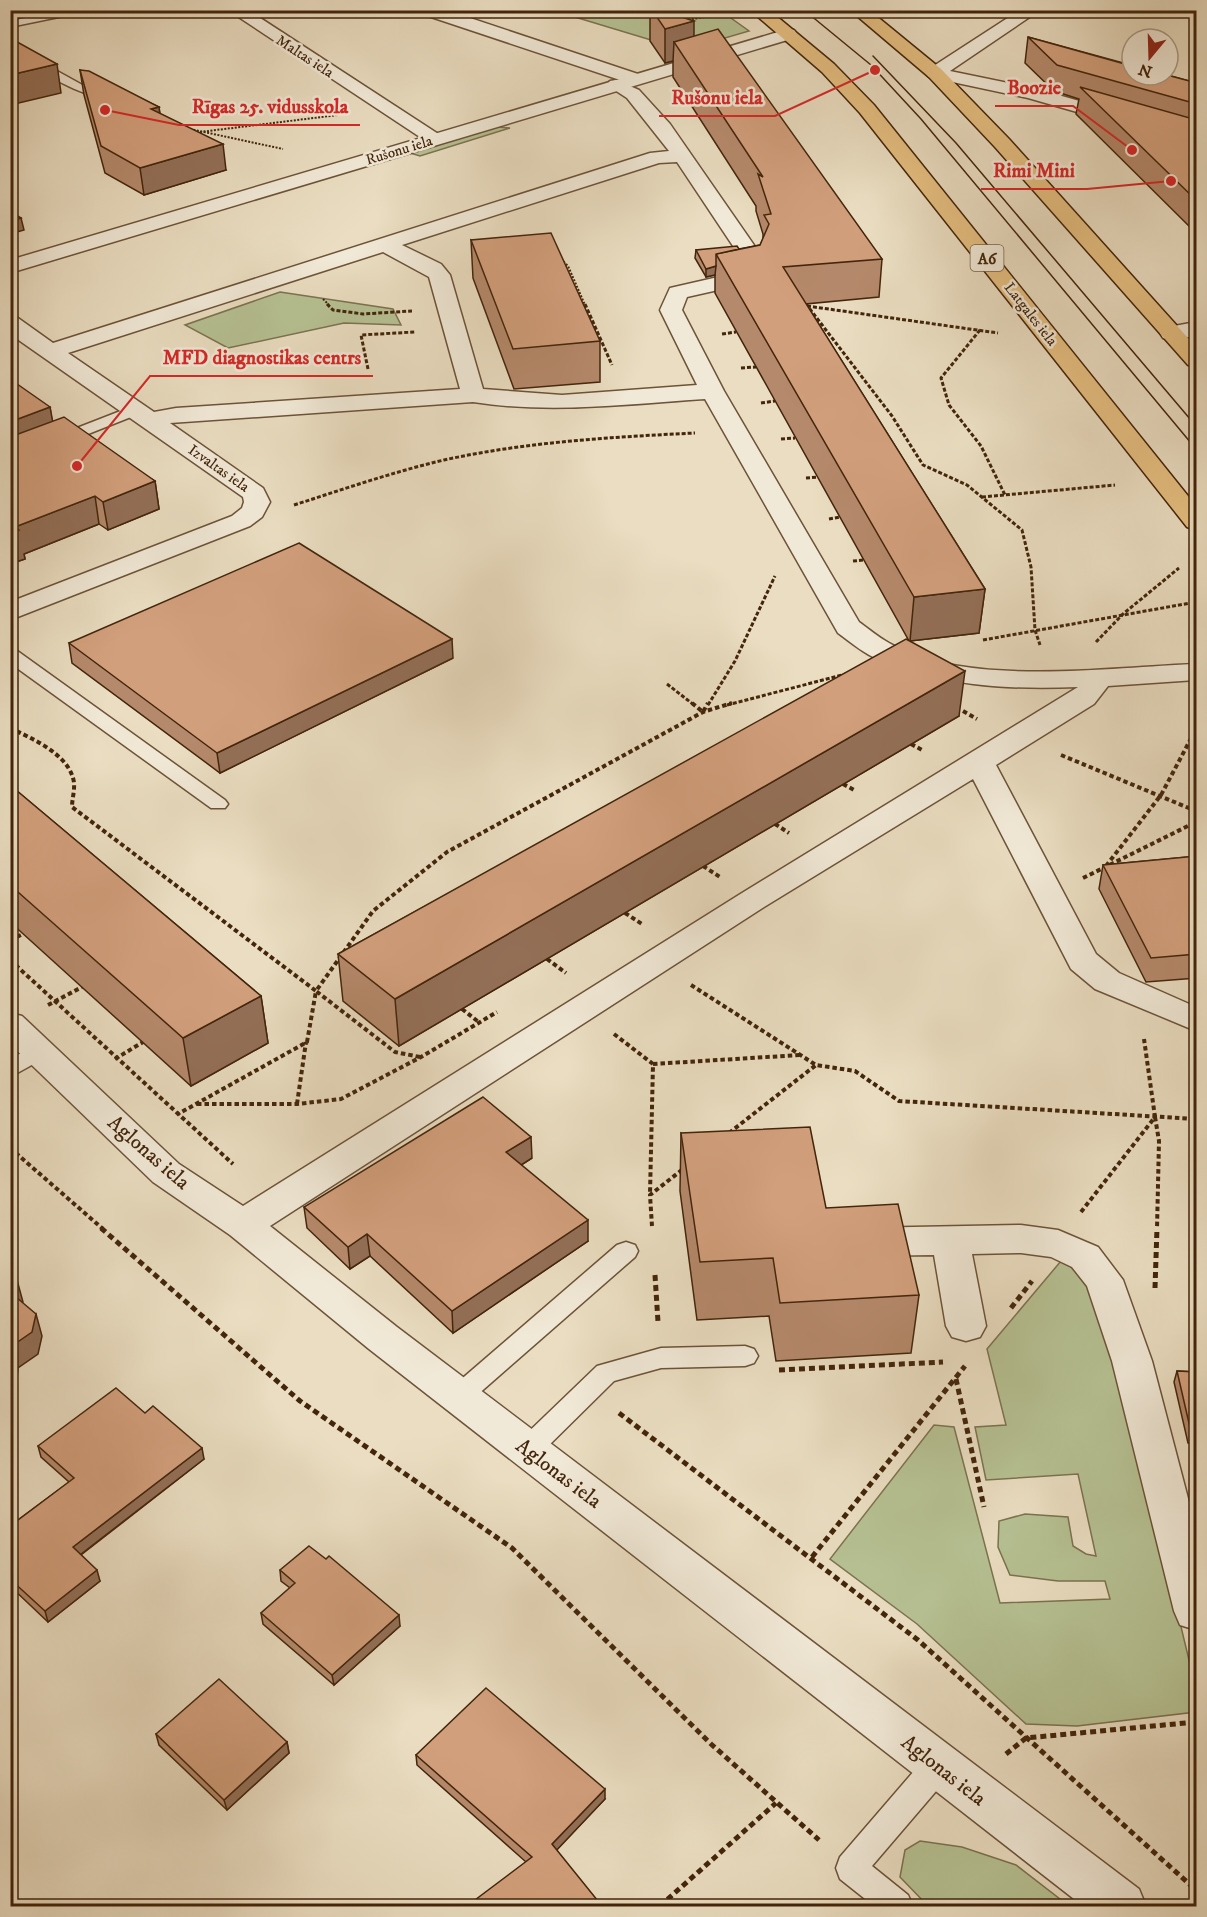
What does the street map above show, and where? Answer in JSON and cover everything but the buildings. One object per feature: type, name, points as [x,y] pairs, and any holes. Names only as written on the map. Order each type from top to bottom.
[{"type":"highway","name":"Latgales iela","points":[[758,10],[828,68],[867,109],[1197,522]]},
{"type":"highway","points":[[858,10],[935,73],[1002,143],[1197,360]]},
{"type":"street","name":"Maltas iela","points":[[236,10],[436,139]]},
{"type":"street","points":[[428,10],[626,82],[633,94],[663,128],[754,261],[750,276],[678,293],[671,310],[735,432],[848,627],[862,641],[904,660],[987,677],[1053,681],[1197,672]]},
{"type":"street","points":[[935,73],[1032,10]]},
{"type":"street","name":"Rušonu iela","points":[[10,267],[788,34]]},
{"type":"street","points":[[935,73],[1031,93],[1197,140]]},
{"type":"street","points":[[51,351],[657,157],[681,156]]},
{"type":"street","points":[[384,244],[433,269],[439,275],[473,395]]},
{"type":"street","name":"Izvaltas iela","points":[[10,323],[254,493],[257,502],[253,512],[241,521],[10,612]]},
{"type":"street","points":[[1171,333],[1197,329]]},
{"type":"street","points":[[143,415],[176,415],[473,395],[531,403],[712,391]]},
{"type":"street","points":[[260,1215],[515,1050],[657,964],[753,900],[1084,698],[1100,678]]},
{"type":"street","points":[[980,763],[1083,961],[1107,981],[1197,1020]]},
{"type":"street","name":"Aglonas iela","points":[[20,1048],[166,1173],[260,1215],[459,1396],[1122,1906]]},
{"type":"street","points":[[845,1242],[1022,1239],[1058,1244],[1085,1257],[1104,1280],[1132,1361],[1194,1586]]},
{"type":"street","points":[[950,1240],[963,1344]]},
{"type":"lane","points":[[10,24],[88,10]]},
{"type":"lane","points":[[10,48],[83,90],[124,94]]},
{"type":"lane","points":[[10,459],[143,415]]},
{"type":"lane","points":[[10,654],[218,804]]},
{"type":"lane","points":[[459,1396],[626,1251]]},
{"type":"lane","points":[[528,1449],[606,1373],[661,1358],[745,1356]]},
{"type":"lane","points":[[897,1906],[851,1868],[951,1776]]},
{"type":"path","points":[[642,10],[663,17]]},
{"type":"path","points":[[683,20],[728,14]]},
{"type":"path","points":[[200,132],[387,109]]},
{"type":"path","points":[[189,129],[287,150]]},
{"type":"path","points":[[560,258],[568,266],[626,396]]},
{"type":"path","points":[[294,273],[306,278],[333,310],[363,314],[409,311]]},
{"type":"path","points":[[800,298],[892,416],[923,465],[967,485],[1022,530],[1031,567],[1035,630],[1053,681]]},
{"type":"path","points":[[807,306],[999,333]]},
{"type":"path","points":[[980,330],[940,378],[949,405],[981,446],[1005,495]]},
{"type":"path","points":[[369,375],[361,334],[415,332]]},
{"type":"path","points":[[241,521],[384,475],[448,459],[590,438],[735,432]]},
{"type":"path","points":[[981,497],[1115,484]]},
{"type":"path","points":[[703,712],[735,662],[781,563],[802,548]]},
{"type":"path","points":[[1123,614],[1179,568]]},
{"type":"path","points":[[973,642],[1197,602]]},
{"type":"path","points":[[297,1104],[316,991],[373,911],[447,852],[703,712],[772,691],[847,673]]},
{"type":"path","points":[[667,684],[703,712]]},
{"type":"path","points":[[10,728],[38,742],[61,762],[73,778],[72,807],[394,1052],[421,1057]]},
{"type":"path","points":[[1105,867],[1161,795],[1197,729]]},
{"type":"path","points":[[1019,738],[1197,811]]},
{"type":"path","points":[[1048,896],[1197,822]]},
{"type":"path","points":[[10,940],[23,934]]},
{"type":"path","points":[[10,960],[178,1114],[260,1215]]},
{"type":"path","points":[[657,964],[816,1065],[855,1071],[899,1101],[1197,1119]]},
{"type":"path","points":[[1138,993],[1159,1141],[1155,1291]]},
{"type":"path","points":[[583,1010],[653,1065],[800,1055]]},
{"type":"path","points":[[196,1104],[297,1104],[341,1099],[421,1057],[480,1022]]},
{"type":"path","points":[[178,1114],[307,1042]]},
{"type":"path","points":[[652,1230],[650,1195],[653,1065]]},
{"type":"path","points":[[724,1137],[816,1065]]},
{"type":"path","points":[[1006,1314],[1155,1117]]},
{"type":"path","points":[[10,1148],[300,1401],[512,1548],[703,1736],[851,1868]]},
{"type":"path","points":[[650,1195],[687,1166]]},
{"type":"path","points":[[654,1265],[661,1358]]},
{"type":"path","points":[[812,1557],[970,1360],[963,1344]]},
{"type":"path","points":[[745,1356],[766,1370],[948,1362]]},
{"type":"path","points":[[956,1378],[984,1507]]},
{"type":"path","points":[[588,1390],[812,1557],[918,1640],[1197,1890]]},
{"type":"path","points":[[951,1776],[1026,1738],[1197,1722]]},
{"type":"path","points":[[660,1906],[776,1803]]},
{"type":"green space","points":[[555,11],[721,11],[749,31],[684,50]]},
{"type":"green space","points":[[498,127],[510,128],[420,156],[410,153]]},
{"type":"green space","points":[[280,292],[393,309],[401,325],[344,323],[228,348],[185,325]]},
{"type":"green space","points":[[1061,1261],[1078,1271],[1097,1298],[1123,1386],[1196,1689],[1196,1712],[1077,1726],[1026,1724],[917,1624],[830,1559],[934,1425],[954,1427],[1000,1603],[1110,1599],[1105,1581],[1058,1581],[1010,1575],[998,1547],[999,1521],[1025,1514],[1068,1517],[1073,1546],[1086,1554],[1096,1556],[1078,1474],[986,1480],[975,1427],[1006,1425],[987,1349]]},
{"type":"green space","points":[[920,1841],[962,1847],[1016,1865],[1069,1906],[928,1906],[900,1877],[905,1850]]},
{"type":"tram line","points":[[804,10],[871,65],[921,119],[1196,449]]},
{"type":"tram line","points":[[873,56],[956,143],[1196,426]]},
{"type":"place","name":"Rušonu iela","points":[[875,70]]},
{"type":"place","name":"Rīgas 25. vidusskola","points":[[105,110]]},
{"type":"place","name":"Boozie","points":[[1132,150]]},
{"type":"place","name":"Rimi Mini","points":[[1171,181]]},
{"type":"place","name":"MFD diagnostikas centrs","points":[[77,466]]}]
